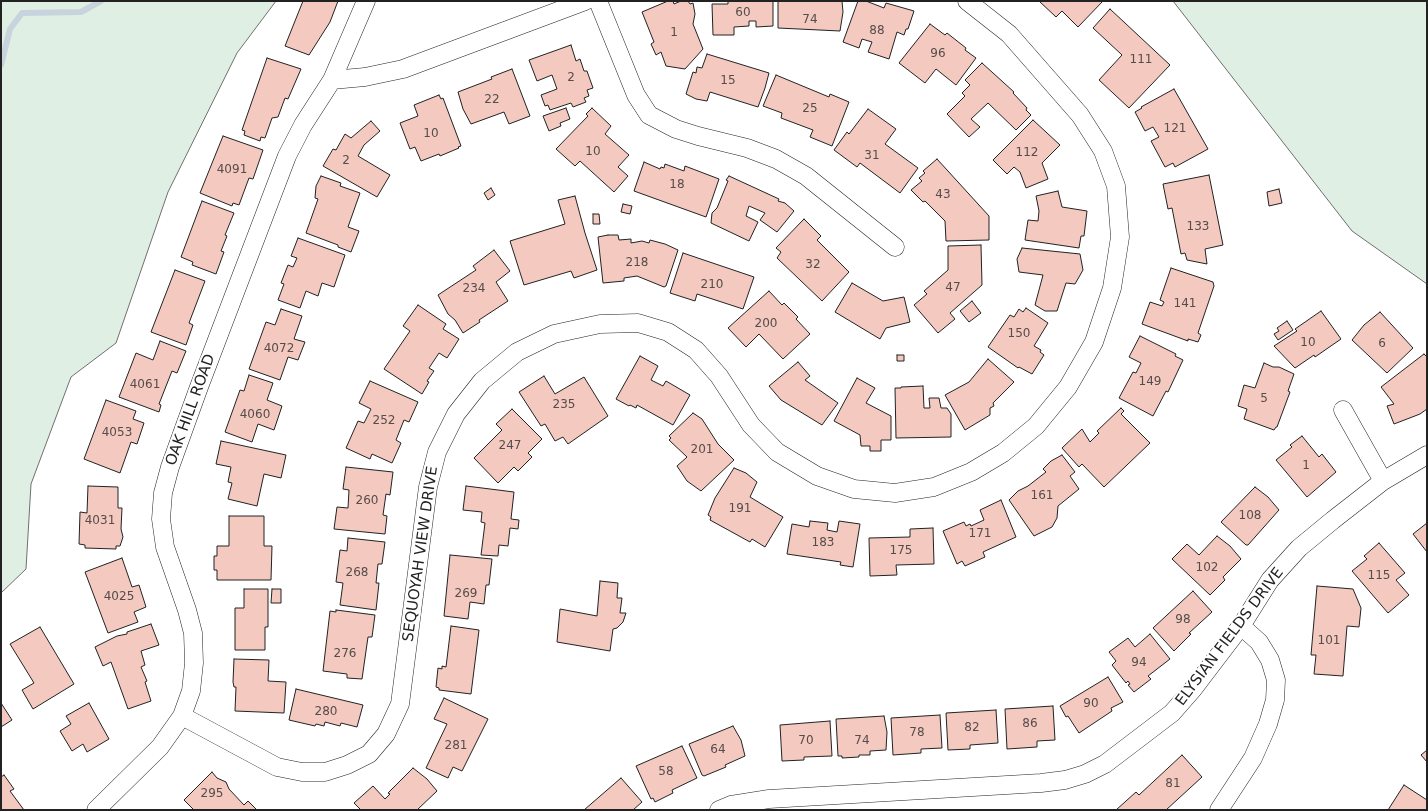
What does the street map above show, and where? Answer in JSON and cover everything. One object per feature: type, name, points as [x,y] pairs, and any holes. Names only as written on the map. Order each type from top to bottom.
[{"type":"street","name":"OAK HILL ROAD","points":[[96,810],[160,747],[182,716],[191,691],[194,662],[193,633],[165,547],[161,519],[163,493],[170,467],[199,387],[287,156],[303,125],[332,80],[366,1]]},
{"type":"street","points":[[332,80],[365,77],[403,69],[585,1]]},
{"type":"street","points":[[598,1],[636,95],[649,115],[676,129],[747,148],[776,159],[806,176],[895,247]]},
{"type":"street","name":"SEQUOYAH VIEW DRIVE","points":[[182,716],[277,767],[302,772],[325,772],[347,765],[369,754],[386,734],[400,704],[428,487],[437,452],[456,414],[482,381],[517,352],[554,334],[600,324],[638,323],[668,332],[696,350],[718,376],[751,425],[777,452],[817,476],[854,489],[895,493],[934,487],[971,472],[1003,453],[1036,426],[1068,387],[1094,342],[1112,288],[1120,237],[1116,186],[1103,151],[1080,115],[1009,34],[968,1]]},
{"type":"street","points":[[1343,410],[1384,481]]},
{"type":"street","name":"ELYSIAN FIELDS DRIVE","points":[[719,810],[731,804],[769,799],[1041,783],[1065,780],[1086,774],[1105,764],[1172,713],[1193,690],[1241,626],[1270,580],[1299,548],[1332,520],[1384,481],[1427,455]]},
{"type":"street","points":[[1218,810],[1253,758],[1268,724],[1275,700],[1276,680],[1270,660],[1259,642],[1241,626]]},
{"type":"green space","points":[[1,1],[276,1],[237,53],[168,192],[116,343],[71,377],[31,484],[26,569],[1,593]]},
{"type":"green space","points":[[1173,1],[1427,1],[1427,284],[1352,231]]},
{"type":"building","points":[[303,1],[338,1],[330,22],[309,55],[285,46]]},
{"type":"building","points":[[668,1],[673,1],[674,4],[681,1],[693,3],[695,14],[693,24],[703,49],[685,69],[666,66],[661,52],[656,55],[651,44],[654,42],[642,12]]},
{"type":"building","points":[[728,1],[773,1],[773,26],[756,27],[756,21],[749,21],[749,26],[734,27],[734,35],[713,35],[712,4],[728,4]]},
{"type":"building","points":[[778,1],[842,1],[843,12],[840,31],[778,28]]},
{"type":"building","points":[[858,1],[866,1],[884,8],[886,3],[914,11],[904,35],[897,32],[889,59],[868,52],[872,42],[862,39],[859,48],[843,42]]},
{"type":"building","points":[[1039,1],[1103,1],[1078,27],[1062,11],[1056,17]]},
{"type":"building","points":[[1110,9],[1170,65],[1129,108],[1099,80],[1122,55],[1093,28]]},
{"type":"building","points":[[930,24],[945,35],[947,33],[976,58],[956,85],[936,69],[925,83],[899,63]]},
{"type":"building","points":[[571,45],[576,61],[580,59],[593,88],[587,90],[589,96],[584,98],[586,102],[573,107],[571,103],[550,110],[548,105],[545,106],[541,95],[557,89],[552,75],[537,81],[529,60]]},
{"type":"building","points":[[707,54],[769,73],[758,107],[710,92],[707,101],[696,99],[686,94],[693,72],[696,73],[697,67],[702,68]]},
{"type":"building","points":[[267,58],[301,69],[288,99],[285,98],[278,117],[272,118],[265,138],[261,137],[260,141],[244,135],[245,131],[242,130]]},
{"type":"building","points":[[982,63],[1014,92],[1031,115],[1016,130],[988,103],[971,119],[980,127],[969,137],[947,114],[965,96],[962,93],[970,85],[965,80]]},
{"type":"building","points":[[512,69],[530,116],[509,124],[504,112],[471,124],[463,109],[458,92]]},
{"type":"building","points":[[776,75],[829,97],[830,94],[849,102],[832,146],[810,137],[813,130],[781,118],[782,113],[763,106]]},
{"type":"building","points":[[1174,89],[1208,149],[1175,167],[1173,163],[1165,167],[1151,141],[1159,137],[1153,127],[1145,131],[1135,112]]},
{"type":"building","points":[[439,95],[441,99],[443,98],[461,146],[440,156],[439,154],[421,161],[415,147],[410,149],[400,123],[418,116],[414,105]]},
{"type":"building","points":[[566,108],[570,119],[560,123],[561,126],[549,131],[543,116]]},
{"type":"building","points":[[592,108],[611,126],[605,134],[629,155],[618,167],[628,176],[614,192],[580,161],[575,166],[556,149],[588,116],[586,114]]},
{"type":"building","points":[[868,109],[896,129],[885,144],[918,168],[900,193],[860,163],[857,167],[834,150]]},
{"type":"building","points":[[1033,120],[1060,145],[1042,163],[1048,179],[1026,188],[1020,172],[1014,167],[1007,174],[993,160]]},
{"type":"building","points":[[371,121],[380,131],[364,145],[358,156],[390,175],[377,197],[323,166],[333,149],[336,150],[345,134],[351,138]]},
{"type":"building","points":[[223,136],[263,150],[253,179],[249,178],[239,205],[233,203],[232,206],[200,193]]},
{"type":"building","points":[[937,159],[989,216],[989,240],[946,241],[945,221],[911,190],[922,181],[919,178],[925,173],[923,171]]},
{"type":"building","points":[[644,162],[660,169],[661,167],[664,168],[665,164],[684,171],[685,166],[719,179],[706,217],[634,191]]},
{"type":"building","points":[[1209,175],[1223,245],[1205,249],[1207,264],[1187,260],[1185,253],[1181,254],[1172,208],[1168,209],[1163,184]]},
{"type":"building","points":[[321,176],[341,183],[340,186],[360,193],[348,227],[359,231],[351,252],[306,233],[318,199],[315,198],[316,186]]},
{"type":"building","points":[[729,176],[779,199],[778,201],[785,203],[794,211],[777,232],[760,220],[765,213],[749,206],[746,216],[758,222],[749,241],[711,223],[712,213],[717,208]]},
{"type":"building","points":[[491,188],[495,195],[488,200],[484,193]]},
{"type":"building","points":[[1279,189],[1282,203],[1269,206],[1267,192]]},
{"type":"building","points":[[1058,191],[1062,207],[1087,211],[1084,236],[1081,236],[1079,248],[1025,240],[1028,220],[1038,221],[1039,211],[1036,196]]},
{"type":"building","points":[[575,196],[597,270],[574,278],[571,271],[524,285],[510,241],[565,224],[558,200]]},
{"type":"building","points":[[202,201],[234,213],[225,235],[227,236],[221,251],[224,252],[216,274],[192,265],[193,262],[181,257]]},
{"type":"building","points":[[623,204],[632,206],[630,214],[621,212]]},
{"type":"building","points":[[593,214],[599,214],[600,224],[593,224]]},
{"type":"building","points":[[804,219],[821,236],[817,240],[849,272],[822,301],[777,258],[781,252],[776,248]]},
{"type":"building","points":[[618,235],[619,240],[631,239],[631,243],[642,241],[649,243],[650,240],[678,250],[666,286],[664,287],[637,276],[624,278],[624,281],[603,283],[598,237]]},
{"type":"building","points":[[298,238],[345,255],[334,287],[322,283],[318,296],[306,291],[300,308],[278,300],[284,284],[281,283],[288,265],[293,267],[297,258],[291,256]]},
{"type":"building","points":[[981,245],[982,285],[950,313],[955,319],[938,333],[914,305],[927,294],[924,291],[948,270],[948,246]]},
{"type":"building","points":[[1022,248],[1080,254],[1083,270],[1075,284],[1066,283],[1057,311],[1045,311],[1035,305],[1043,275],[1019,272],[1017,259]]},
{"type":"building","points":[[494,250],[510,271],[496,282],[508,301],[463,333],[455,320],[448,314],[438,295],[476,270],[473,266]]},
{"type":"building","points":[[683,253],[754,277],[743,309],[697,294],[695,301],[670,293]]},
{"type":"building","points":[[1171,268],[1213,282],[1214,286],[1198,333],[1201,335],[1198,342],[1188,339],[1188,341],[1142,324],[1150,302],[1162,306],[1164,302],[1160,300]]},
{"type":"building","points":[[175,270],[205,281],[189,323],[193,325],[186,345],[151,332]]},
{"type":"building","points":[[852,283],[883,301],[904,297],[910,322],[886,328],[880,339],[835,312]]},
{"type":"building","points":[[769,291],[782,305],[784,303],[798,317],[796,319],[810,334],[783,359],[759,334],[746,347],[728,328]]},
{"type":"building","points":[[972,301],[981,313],[969,322],[960,311]]},
{"type":"building","points":[[418,305],[446,324],[443,329],[459,339],[447,358],[439,353],[429,368],[434,371],[427,381],[429,382],[422,394],[384,369],[410,331],[403,326]]},
{"type":"building","points":[[1026,308],[1048,323],[1034,346],[1041,350],[1040,352],[1044,355],[1032,374],[1018,368],[988,347],[1010,315],[1014,317],[1019,309],[1023,312]]},
{"type":"building","points":[[281,309],[302,316],[294,339],[305,342],[298,360],[288,357],[280,380],[249,369],[266,322],[275,325]]},
{"type":"building","points":[[1321,311],[1341,339],[1295,368],[1274,346],[1297,331],[1295,329]]},
{"type":"building","points":[[1380,312],[1413,348],[1387,373],[1352,340],[1364,325]]},
{"type":"building","points":[[1287,321],[1293,330],[1278,340],[1274,334],[1279,331],[1277,328]]},
{"type":"building","points":[[1140,336],[1176,354],[1175,356],[1183,360],[1168,392],[1166,391],[1153,416],[1119,398],[1133,372],[1136,373],[1141,363],[1129,357]]},
{"type":"building","points":[[160,341],[186,351],[177,373],[172,371],[159,404],[161,405],[159,412],[119,397],[136,353],[153,360]]},
{"type":"building","points":[[1424,354],[1427,357],[1427,409],[1420,414],[1394,424],[1387,406],[1394,404],[1381,387]]},
{"type":"building","points":[[897,355],[904,355],[904,361],[897,361]]},
{"type":"building","points":[[640,356],[658,366],[651,380],[663,386],[666,381],[690,395],[673,425],[637,405],[636,408],[629,406],[616,399]]},
{"type":"building","points":[[988,359],[1014,382],[993,403],[994,406],[990,408],[990,415],[965,430],[945,395],[969,382]]},
{"type":"building","points":[[798,362],[810,376],[805,380],[838,403],[822,425],[781,400],[769,386]]},
{"type":"building","points":[[1264,363],[1294,374],[1288,391],[1290,392],[1277,427],[1274,430],[1244,419],[1247,409],[1238,406],[1244,385],[1255,388]]},
{"type":"building","points":[[249,375],[273,383],[267,400],[282,406],[274,430],[258,424],[252,442],[225,432],[240,390],[244,391]]},
{"type":"building","points":[[544,376],[555,394],[584,377],[608,416],[568,444],[563,437],[555,441],[545,424],[541,426],[519,392]]},
{"type":"building","points":[[857,378],[875,388],[866,403],[891,416],[891,440],[881,440],[881,451],[870,451],[870,446],[861,446],[860,435],[834,421]]},
{"type":"building","points":[[370,381],[418,402],[409,422],[404,420],[396,440],[401,443],[392,463],[372,454],[370,459],[346,448],[358,421],[364,423],[371,409],[359,403]]},
{"type":"building","points":[[923,386],[924,408],[930,408],[929,398],[939,398],[941,408],[947,408],[951,414],[951,437],[896,438],[895,388]]},
{"type":"building","points":[[106,400],[136,411],[133,419],[144,423],[137,444],[131,442],[120,473],[84,459]]},
{"type":"building","points":[[1121,408],[1124,411],[1121,414],[1150,443],[1104,487],[1082,464],[1079,467],[1062,448],[1082,429],[1090,442],[1099,433],[1097,431]]},
{"type":"building","points":[[512,409],[542,439],[528,453],[532,457],[518,471],[514,467],[498,483],[474,458],[502,430],[496,424]]},
{"type":"building","points":[[693,413],[702,419],[718,444],[734,460],[701,491],[687,481],[677,466],[687,457],[669,440],[671,438],[669,436]]},
{"type":"building","points":[[1302,436],[1319,457],[1322,454],[1336,472],[1307,497],[1276,460],[1292,447],[1290,445]]},
{"type":"building","points":[[221,441],[286,455],[281,478],[264,474],[257,506],[228,499],[232,483],[228,482],[231,467],[216,464]]},
{"type":"building","points":[[1062,455],[1075,472],[1070,476],[1079,489],[1058,506],[1057,518],[1052,527],[1034,536],[1009,500],[1018,491],[1046,472],[1043,469],[1051,461]]},
{"type":"building","points":[[346,467],[393,472],[390,495],[386,494],[383,515],[387,516],[385,534],[334,529],[337,507],[348,508],[349,490],[343,489]]},
{"type":"building","points":[[734,468],[746,473],[757,482],[750,497],[783,517],[765,547],[752,539],[750,542],[710,520],[711,517],[708,515],[715,498]]},
{"type":"building","points":[[88,486],[118,487],[118,508],[122,508],[121,529],[123,537],[120,546],[116,546],[116,549],[85,548],[85,545],[79,544],[80,512],[87,513]]},
{"type":"building","points":[[466,486],[514,492],[511,519],[519,520],[518,529],[510,528],[508,546],[499,545],[498,556],[481,555],[485,523],[481,522],[482,512],[463,510]]},
{"type":"building","points":[[1255,487],[1268,497],[1279,510],[1246,545],[1221,522]]},
{"type":"building","points":[[1001,500],[1016,537],[983,552],[985,557],[965,566],[962,561],[957,564],[943,531],[964,522],[966,526],[970,524],[971,526],[984,520],[980,510]]},
{"type":"building","points":[[229,516],[264,516],[264,546],[272,546],[271,580],[217,580],[217,570],[214,570],[214,556],[217,556],[217,546],[229,546]]},
{"type":"building","points":[[810,521],[828,523],[827,530],[837,532],[839,521],[860,524],[853,567],[840,565],[841,562],[787,554],[792,524],[809,527]]},
{"type":"building","points":[[1427,523],[1427,552],[1413,534]]},
{"type":"building","points":[[933,528],[934,564],[896,565],[897,575],[870,576],[869,538],[910,537],[910,529]]},
{"type":"building","points":[[1217,536],[1230,546],[1241,559],[1223,577],[1225,580],[1210,595],[1172,559],[1187,544],[1199,555]]},
{"type":"building","points":[[348,538],[385,542],[382,564],[378,564],[376,583],[379,583],[376,610],[340,605],[343,583],[336,582],[340,550],[347,551]]},
{"type":"building","points":[[1379,543],[1405,573],[1396,580],[1409,595],[1388,613],[1352,571],[1367,559],[1364,556]]},
{"type":"building","points":[[450,555],[492,559],[489,585],[486,585],[484,604],[470,602],[468,619],[444,616]]},
{"type":"building","points":[[122,558],[132,587],[139,585],[146,607],[134,612],[138,622],[108,633],[85,572]]},
{"type":"building","points":[[600,581],[618,583],[617,598],[622,598],[620,613],[626,613],[623,622],[613,629],[610,651],[557,642],[560,609],[597,616]]},
{"type":"building","points":[[1317,586],[1353,589],[1361,608],[1359,627],[1347,626],[1343,676],[1314,674],[1316,655],[1311,655]]},
{"type":"building","points":[[244,589],[268,589],[268,627],[265,627],[265,650],[235,650],[235,608],[244,608]]},
{"type":"building","points":[[272,589],[281,589],[281,603],[271,603]]},
{"type":"building","points":[[1193,591],[1212,612],[1189,633],[1191,634],[1174,651],[1153,628]]},
{"type":"building","points":[[336,610],[375,615],[372,637],[368,637],[362,679],[347,678],[347,674],[323,671],[330,611],[336,612]]},
{"type":"building","points":[[151,624],[159,645],[141,651],[145,665],[141,667],[147,681],[145,682],[151,701],[128,709],[111,662],[103,666],[95,647],[117,636]]},
{"type":"building","points":[[451,626],[479,630],[471,694],[439,690],[436,687],[438,668],[446,667]]},
{"type":"building","points":[[40,627],[74,684],[33,709],[22,690],[34,683],[10,644]]},
{"type":"building","points":[[1150,634],[1170,659],[1148,676],[1151,679],[1134,692],[1128,685],[1130,684],[1128,681],[1126,683],[1112,665],[1116,661],[1109,652],[1128,638],[1135,647]]},
{"type":"building","points":[[234,659],[269,660],[268,681],[286,682],[284,713],[235,711]]},
{"type":"building","points":[[1108,677],[1123,702],[1111,708],[1112,711],[1079,733],[1060,706]]},
{"type":"building","points":[[296,689],[363,705],[357,727],[341,723],[340,726],[325,722],[324,726],[316,724],[315,726],[289,720]]},
{"type":"building","points":[[444,698],[488,719],[462,771],[453,767],[448,778],[426,768],[447,724],[434,719]]},
{"type":"building","points":[[1,703],[12,720],[1,727]]},
{"type":"building","points":[[89,703],[109,739],[87,752],[83,744],[72,751],[60,731],[71,724],[66,716]]},
{"type":"building","points":[[1053,706],[1055,740],[1037,741],[1037,747],[1007,749],[1005,709]]},
{"type":"building","points":[[996,710],[998,743],[970,745],[970,749],[948,750],[946,713]]},
{"type":"building","points":[[940,715],[942,748],[921,749],[921,753],[893,755],[891,718]]},
{"type":"building","points":[[884,716],[887,732],[886,750],[870,751],[870,755],[859,755],[859,757],[842,758],[842,756],[838,756],[836,719]]},
{"type":"building","points":[[830,721],[832,756],[804,757],[804,760],[782,761],[780,725]]},
{"type":"building","points":[[733,726],[741,740],[745,756],[725,765],[726,767],[704,776],[702,775],[689,744]]},
{"type":"building","points":[[682,746],[697,778],[672,790],[673,793],[655,802],[653,798],[651,799],[636,766]]},
{"type":"building","points":[[1427,750],[1427,762],[1421,755]]},
{"type":"building","points":[[1182,755],[1202,777],[1166,810],[1116,810],[1136,792],[1139,795]]},
{"type":"building","points":[[413,768],[427,779],[437,791],[417,810],[361,810],[354,803],[373,786],[385,799],[390,794],[388,793]]},
{"type":"building","points":[[212,772],[217,778],[226,782],[229,789],[244,805],[248,801],[257,810],[194,810],[184,800]]},
{"type":"building","points":[[4,775],[14,789],[10,791],[24,810],[1,810],[1,777]]},
{"type":"building","points":[[621,778],[642,802],[633,810],[584,810]]},
{"type":"building","points":[[1404,785],[1427,800],[1427,810],[1388,810]]},
{"type":"waterway","points":[[1,65],[10,29],[22,13],[81,12],[101,1]]}]
